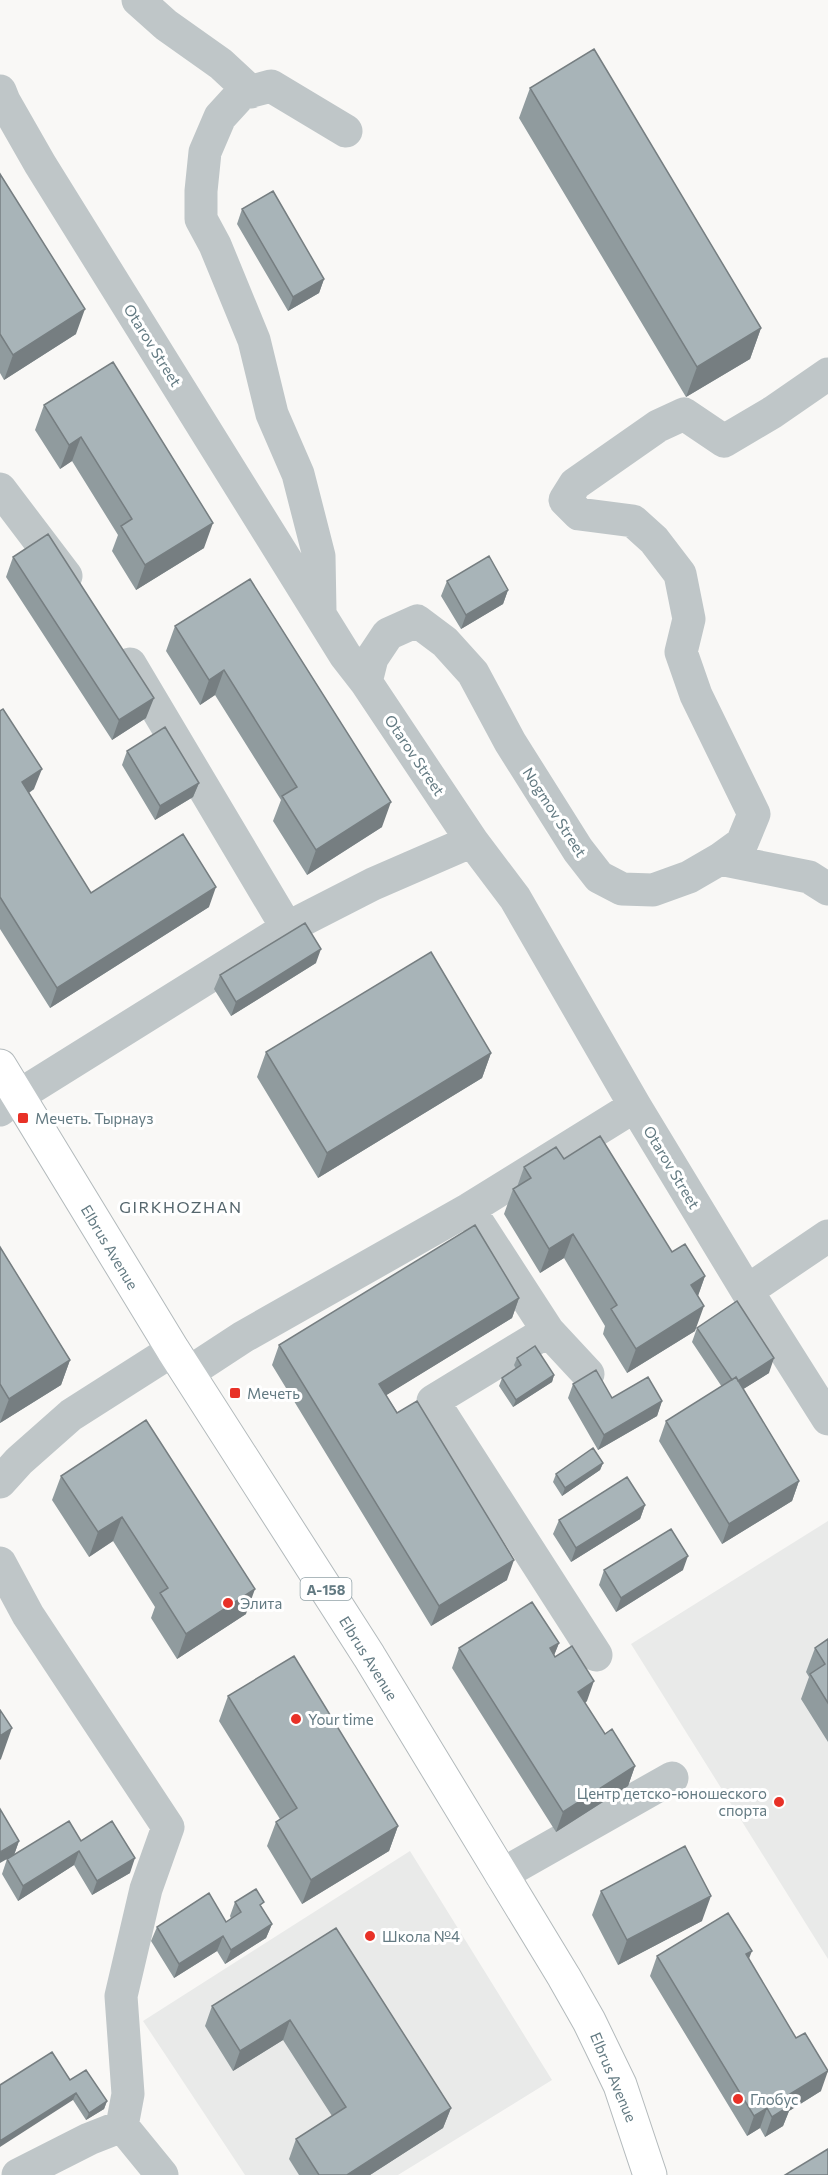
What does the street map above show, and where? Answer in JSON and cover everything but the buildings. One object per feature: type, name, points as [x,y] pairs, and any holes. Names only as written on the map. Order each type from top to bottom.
[{"type":"main road","name":"Elbrus Avenue","points":[[0,1066],[9,1103],[180,1362],[369,1656],[589,2021],[620,2085],[650,2175]]},
{"type":"street","points":[[138,0],[166,25],[222,64],[251,92]]},
{"type":"street","points":[[320,613],[319,556],[298,474],[272,414],[254,340],[201,219],[201,191],[205,152],[220,117],[241,94],[271,86],[346,131]]},
{"type":"street","name":"Otarov Street","points":[[0,91],[40,164],[345,655],[366,682],[472,841],[521,907],[635,1106],[828,1419]]},
{"type":"street","points":[[720,859],[742,843],[754,814],[696,695],[681,652],[689,619],[680,574],[654,540],[633,521],[579,514],[566,500],[575,484],[658,426],[684,414],[724,441],[773,412],[828,374]]},
{"type":"street","points":[[0,489],[82,598]]},
{"type":"street","name":"Nogmov Street","points":[[366,682],[372,658],[388,633],[417,621],[445,642],[473,673],[510,742],[578,850],[599,877],[622,889],[653,890],[689,877],[720,859]]},
{"type":"street","points":[[116,643],[287,928]]},
{"type":"street","points":[[9,1103],[287,928],[373,884],[472,841]]},
{"type":"street","points":[[720,859],[809,877],[828,889]]},
{"type":"street","points":[[0,1482],[19,1461],[71,1415],[180,1362],[243,1337],[469,1209],[635,1106]]},
{"type":"street","points":[[469,1209],[548,1331],[588,1374]]},
{"type":"street","points":[[747,1291],[828,1236]]},
{"type":"street","points":[[548,1331],[434,1401],[596,1655]]},
{"type":"street","points":[[0,1563],[28,1615],[168,1827],[146,1889],[121,1996],[128,2094],[122,2126],[162,2175]]},
{"type":"street","points":[[501,1875],[672,1778]]},
{"type":"street","points":[[18,2175],[89,2139],[122,2126]]},
{"type":"shaded area","name":"Центр детско-юношеского спорта","points":[[828,1521],[828,1959],[631,1644]]},
{"type":"shaded area","name":"Школа №4","points":[[410,1851],[552,2080],[398,2175],[245,2175],[143,2021]]},
{"type":"place","name":"Мечеть. Тырнауз","points":[[23,1118]]},
{"type":"place","name":"Мечеть","points":[[235,1393]]},
{"type":"place","name":"Элита","points":[[228,1603]]},
{"type":"place","name":"Your time","points":[[296,1719]]},
{"type":"place","name":"Центр детско-юношеского спорта","points":[[779,1802]]},
{"type":"place","name":"Школа №4","points":[[370,1936]]},
{"type":"place","name":"Глобус","points":[[738,2099]]},
{"type":"district","name":"GIRKHOZHAN","points":[[181,1206]]}]
